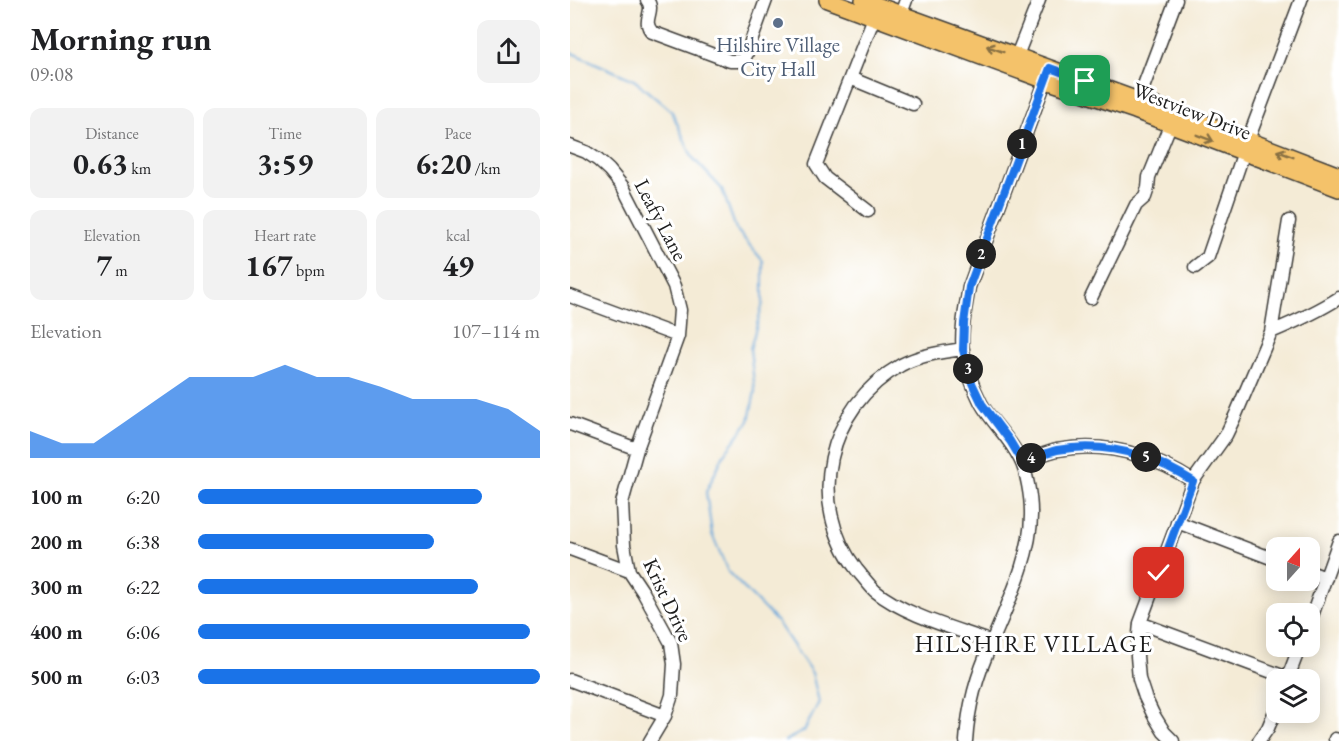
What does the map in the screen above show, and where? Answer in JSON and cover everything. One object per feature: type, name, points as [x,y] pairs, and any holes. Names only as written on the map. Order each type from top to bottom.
[{"type":"main road","name":"Westview Drive","points":[[827,0],[876,11],[901,13],[1048,75],[1246,146],[1339,175]]},
{"type":"main road","name":"Westview Drive","points":[[862,0],[876,11]]},
{"type":"main road","name":"Westview Drive","points":[[1246,146],[1339,189]]},
{"type":"street","points":[[647,0],[650,7],[647,26],[652,32],[735,62],[745,58],[766,0]]},
{"type":"street","points":[[1014,62],[1039,0]]},
{"type":"street","points":[[1136,106],[1176,0]]},
{"type":"street","points":[[1195,267],[1208,257],[1246,146],[1301,0]]},
{"type":"street","points":[[868,211],[825,178],[816,164],[876,11]]},
{"type":"street","points":[[966,741],[970,702],[1024,560],[1030,539],[1032,514],[1022,461],[982,404],[972,383],[963,350],[964,323],[969,287],[1048,75]]},
{"type":"street","points":[[850,78],[914,104]]},
{"type":"street","points":[[1091,298],[1136,205],[1145,197],[1149,177],[1173,118]]},
{"type":"street","name":"Leafy Lane","points":[[570,146],[586,152],[609,170],[623,187],[634,206],[674,286],[680,310],[678,336]]},
{"type":"street","points":[[1173,741],[1164,732],[1153,714],[1139,679],[1137,656],[1140,623],[1193,481],[1226,435],[1271,332],[1289,221]]},
{"type":"street","points":[[570,296],[678,336]]},
{"type":"street","points":[[1271,332],[1303,319],[1339,298]]},
{"type":"street","name":"Krist Drive","points":[[650,741],[665,716],[672,695],[674,664],[671,643],[629,571],[624,545],[622,503],[637,449],[678,336]]},
{"type":"street","points":[[963,350],[919,357],[902,364],[883,377],[858,402],[846,419],[831,461],[828,486],[830,512],[837,537],[850,561],[875,591],[913,613],[992,642]]},
{"type":"street","points":[[570,424],[637,449]]},
{"type":"street","points":[[1022,461],[1056,451],[1092,447],[1150,458],[1193,481]]},
{"type":"street","points":[[1178,522],[1266,556]]},
{"type":"street","points":[[1317,603],[1339,542]]},
{"type":"street","points":[[570,549],[629,571]]},
{"type":"street","points":[[1320,576],[1326,578]]},
{"type":"street","points":[[1140,623],[1266,671]]},
{"type":"street","points":[[570,680],[665,716]]},
{"type":"street","points":[[1259,741],[1270,723]]},
{"type":"waterway","points":[[570,52],[634,80],[672,112],[692,157],[722,189],[736,229],[763,261],[763,303],[750,349],[755,391],[749,421],[724,454],[706,492],[712,534],[728,572],[778,623],[812,673],[819,702],[804,731],[785,741]]},
{"type":"place","name":"Hilshire Village City Hall","points":[[778,23]]},
{"type":"district","name":"HILSHIRE VILLAGE","points":[[1034,644]]},
{"type":"route","points":[[1085,81],[1050,68],[969,287],[963,350],[972,383],[982,404],[1022,461],[1056,451],[1092,447],[1150,458],[1193,481],[1159,573]]}]
